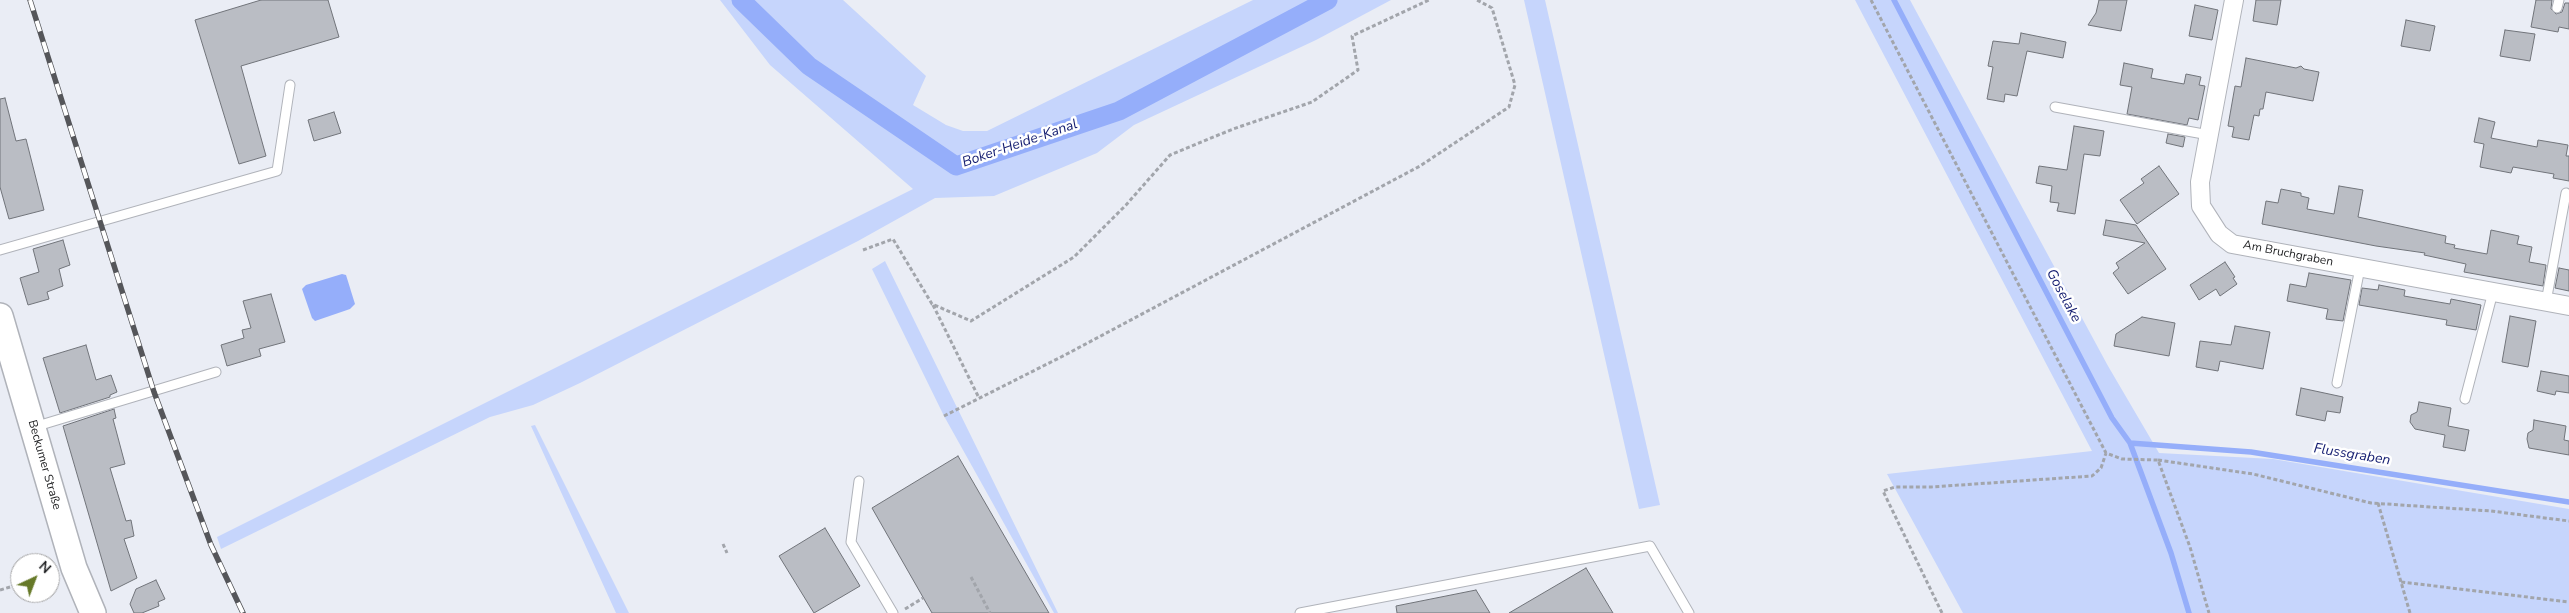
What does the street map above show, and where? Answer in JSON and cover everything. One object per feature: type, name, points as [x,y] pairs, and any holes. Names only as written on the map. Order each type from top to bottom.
[{"type":"main road","name":"Beckumer Straße","points":[[0,316],[74,568],[93,613]]},
{"type":"street","name":"Am Bruchgraben","points":[[2234,0],[2200,182],[2201,206],[2219,234],[2232,244],[2569,306]]},
{"type":"lane","points":[[0,250],[277,171],[290,85]]},
{"type":"lane","points":[[2055,107],[2209,135]]},
{"type":"lane","points":[[2546,302],[2566,193]]},
{"type":"lane","points":[[2337,383],[2360,268]]},
{"type":"lane","points":[[2465,399],[2493,292]]},
{"type":"lane","points":[[33,427],[216,372]]},
{"type":"lane","points":[[859,481],[851,542],[893,613]]},
{"type":"lane","points":[[1300,613],[1650,546],[1689,613]]},
{"type":"path","points":[[932,304],[971,321],[1074,256],[1126,205],[1170,155],[1233,129],[1312,102],[1358,70],[1352,36],[1429,0]]},
{"type":"path","points":[[944,416],[1420,166],[1509,107],[1516,85],[1492,8],[1477,0]]},
{"type":"path","points":[[1871,0],[2106,453],[2122,459],[2158,460],[2252,474],[2378,503],[2491,511],[2569,521]]},
{"type":"path","points":[[863,250],[893,238],[932,304],[979,398]]},
{"type":"path","points":[[1942,613],[1883,491],[1895,487],[1931,487],[2092,476],[2102,468],[2106,453]]},
{"type":"path","points":[[2158,460],[2190,547],[2210,613]]},
{"type":"path","points":[[2378,503],[2410,613]]},
{"type":"path","points":[[723,544],[727,553]]},
{"type":"path","points":[[971,577],[990,613]]},
{"type":"path","points":[[2401,582],[2569,602]]},
{"type":"path","points":[[898,613],[923,598]]},
{"type":"shaded area","points":[[720,0],[843,0],[926,76],[913,105],[946,125],[963,131],[987,131],[1253,0],[1391,0],[1316,40],[1134,125],[1097,153],[994,196],[935,198],[858,241],[580,383],[533,405],[490,417],[221,549],[217,537],[913,189],[770,65]]},
{"type":"shaded area","points":[[1524,0],[1545,0],[1660,505],[1639,509]]},
{"type":"shaded area","points":[[1855,0],[1910,0],[2108,366],[2159,453],[2273,459],[2569,509],[2569,613],[1963,613],[1887,474],[2092,451]]},
{"type":"shaded area","points":[[885,261],[1058,613],[1054,613],[944,416],[872,269]]},
{"type":"shaded area","points":[[535,425],[629,613],[616,613],[531,426]]},
{"type":"water","points":[[342,274],[346,275],[355,304],[350,309],[315,321],[312,318],[302,289],[306,285]]},
{"type":"building","points":[[261,0],[328,0],[339,37],[241,66],[266,156],[239,164],[195,20]]},
{"type":"building","points":[[2099,0],[2127,0],[2121,31],[2088,25],[2096,13]]},
{"type":"building","points":[[2256,0],[2281,0],[2277,25],[2253,21]]},
{"type":"building","points":[[2536,0],[2552,0],[2551,9],[2556,14],[2562,12],[2565,3],[2569,3],[2569,29],[2559,27],[2558,32],[2531,27]]},
{"type":"building","points":[[2195,5],[2218,10],[2212,40],[2189,36]]},
{"type":"building","points":[[2406,20],[2435,26],[2430,51],[2401,46]]},
{"type":"building","points":[[2505,30],[2535,34],[2530,61],[2500,56]]},
{"type":"building","points":[[2021,33],[2066,42],[2063,58],[2027,51],[2017,96],[2005,94],[2004,102],[1987,99],[1993,67],[1988,66],[1993,41],[2019,44]]},
{"type":"building","points":[[2246,58],[2296,68],[2301,66],[2304,69],[2319,72],[2313,101],[2266,92],[2263,109],[2260,109],[2259,116],[2254,115],[2249,140],[2232,137],[2234,127],[2228,126],[2235,86],[2241,87]]},
{"type":"building","points":[[2124,63],[2153,69],[2151,78],[2184,84],[2186,74],[2201,77],[2199,85],[2205,86],[2198,120],[2189,118],[2187,125],[2127,114],[2132,87],[2120,85]]},
{"type":"building","points":[[5,98],[16,141],[26,139],[44,210],[9,219],[0,187],[0,99]]},
{"type":"building","points":[[334,112],[341,133],[314,141],[308,120]]},
{"type":"building","points":[[2479,118],[2495,122],[2491,138],[2537,147],[2538,140],[2568,145],[2566,156],[2569,156],[2569,181],[2553,178],[2554,174],[2513,167],[2511,173],[2480,167],[2484,144],[2474,142]]},
{"type":"building","points":[[2074,126],[2104,131],[2100,156],[2084,154],[2075,214],[2057,211],[2059,203],[2050,202],[2052,186],[2036,183],[2039,166],[2067,170]]},
{"type":"building","points":[[2168,134],[2185,137],[2183,147],[2166,143]]},
{"type":"building","points":[[2159,166],[2179,194],[2137,224],[2120,200],[2144,183],[2141,179]]},
{"type":"building","points":[[2339,186],[2363,190],[2358,217],[2446,236],[2445,243],[2455,245],[2454,248],[2487,254],[2491,230],[2519,236],[2517,244],[2532,247],[2529,262],[2546,265],[2543,286],[2464,272],[2466,264],[2424,255],[2425,253],[2376,246],[2262,224],[2266,201],[2278,203],[2281,189],[2301,193],[2301,196],[2309,198],[2307,209],[2334,214]]},
{"type":"building","points":[[2106,220],[2136,225],[2166,269],[2128,294],[2113,273],[2119,268],[2116,263],[2145,243],[2103,235]]},
{"type":"building","points":[[63,240],[70,265],[59,269],[63,286],[47,292],[49,299],[28,305],[20,278],[39,272],[33,249]]},
{"type":"building","points":[[2225,262],[2235,277],[2233,278],[2237,284],[2220,296],[2216,289],[2199,300],[2190,285]]},
{"type":"building","points":[[2559,268],[2569,270],[2569,291],[2555,288]]},
{"type":"building","points":[[2309,273],[2351,280],[2343,321],[2326,319],[2328,309],[2287,301],[2290,284],[2306,287]]},
{"type":"building","points":[[2379,285],[2405,290],[2404,296],[2450,304],[2451,299],[2481,305],[2476,330],[2446,325],[2447,320],[2359,305],[2362,288],[2378,290]]},
{"type":"building","points":[[271,294],[285,342],[259,349],[261,356],[227,366],[221,345],[244,338],[242,330],[251,328],[243,301]]},
{"type":"building","points":[[2510,316],[2536,321],[2528,367],[2502,362]]},
{"type":"building","points":[[2142,317],[2175,323],[2169,356],[2114,346],[2116,334]]},
{"type":"building","points":[[2235,326],[2270,332],[2263,369],[2220,361],[2218,371],[2196,367],[2200,341],[2231,345]]},
{"type":"building","points":[[86,345],[96,380],[111,375],[117,392],[110,395],[110,397],[60,413],[43,358]]},
{"type":"building","points":[[2541,371],[2569,376],[2569,393],[2556,391],[2555,395],[2537,391]]},
{"type":"building","points":[[2301,388],[2343,397],[2340,413],[2327,411],[2325,421],[2296,415]]},
{"type":"building","points":[[2419,402],[2451,408],[2448,426],[2469,430],[2465,451],[2443,447],[2445,435],[2415,429],[2410,422],[2411,415],[2417,412]]},
{"type":"building","points":[[114,409],[116,418],[113,419],[125,464],[110,468],[126,521],[131,520],[134,536],[124,539],[137,578],[111,591],[63,426]]},
{"type":"building","points":[[2534,420],[2566,426],[2564,440],[2569,441],[2569,455],[2529,448],[2528,433],[2533,430]]},
{"type":"building","points":[[958,456],[1049,613],[932,613],[872,508]]},
{"type":"building","points":[[825,528],[860,586],[814,613],[779,556]]},
{"type":"building","points":[[1586,568],[1613,613],[1509,613]]},
{"type":"building","points":[[156,580],[165,599],[158,602],[159,606],[142,613],[134,613],[130,604],[136,589]]},
{"type":"building","points":[[1476,590],[1490,613],[1397,613],[1396,606]]},
{"type":"waterway","name":"Boker-Heide-Kanal","points":[[741,0],[809,66],[956,166],[1119,111],[1328,0]]},
{"type":"waterway","name":"Goselake","points":[[1894,0],[2112,418],[2130,443],[2171,553],[2189,613]]},
{"type":"waterway","name":"Flussgraben","points":[[2130,443],[2251,452],[2569,502]]},
{"type":"railway","points":[[30,0],[154,392],[211,545],[243,613]]}]
